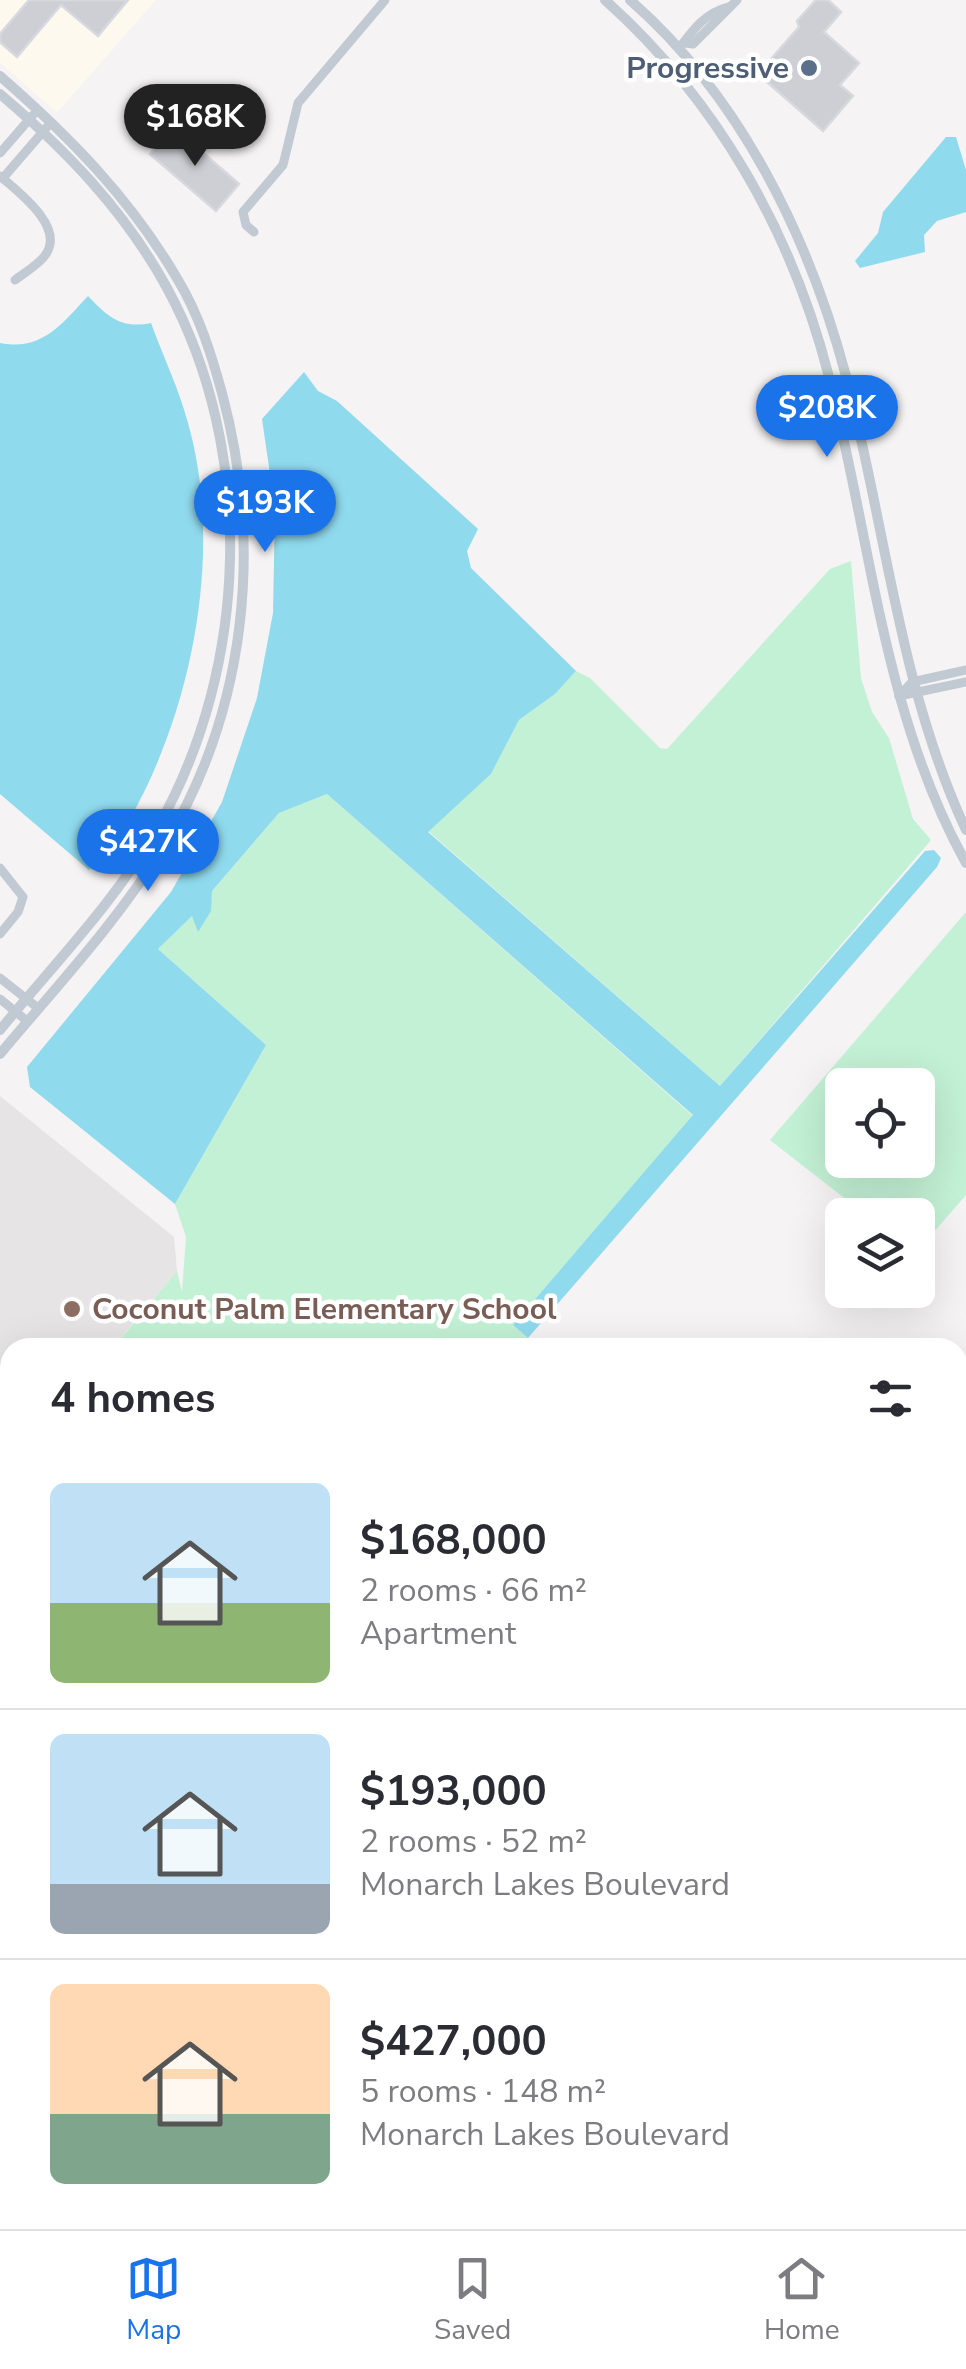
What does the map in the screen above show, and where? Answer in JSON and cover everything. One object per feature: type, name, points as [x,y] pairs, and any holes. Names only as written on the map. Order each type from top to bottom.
[{"type":"street","points":[[254,232],[246,225],[243,212],[283,165],[298,103],[385,0]]},
{"type":"street","points":[[605,0],[666,58],[722,132],[763,202],[797,276],[829,376],[899,696],[929,788],[966,863]]},
{"type":"street","points":[[630,0],[681,46],[737,127],[772,183],[809,262],[845,373],[912,682],[944,783],[966,830]]},
{"type":"street","points":[[681,46],[687,34],[714,11],[734,3]]},
{"type":"street","points":[[0,76],[78,145],[144,226],[188,298],[209,343],[234,438],[244,520],[245,583],[238,647],[226,702],[207,757],[165,844],[94,941],[0,1054]]},
{"type":"street","points":[[0,94],[98,188],[134,235],[168,290],[195,350],[220,440],[230,520],[229,583],[211,700],[182,782],[140,856],[94,918],[0,1030]]},
{"type":"street","points":[[0,153],[38,109]]},
{"type":"street","points":[[15,280],[46,254],[50,242],[44,221],[1,177],[52,122]]},
{"type":"street","points":[[899,696],[912,682],[966,670]]},
{"type":"street","points":[[899,696],[966,682]]},
{"type":"street","points":[[94,941],[102,922],[145,863],[140,856]]},
{"type":"street","points":[[0,868],[17,884],[23,897],[18,912],[0,934]]},
{"type":"street","points":[[0,978],[38,1008]]},
{"type":"street","points":[[0,1000],[28,1021]]},
{"type":"shaded area","points":[[0,0],[156,0],[57,113],[0,63]]},
{"type":"shaded area","name":"Coconut Palm Elementary School","points":[[0,1096],[174,1237],[177,1271],[121,1338],[0,1338]]},
{"type":"green space","points":[[851,561],[861,678],[872,712],[889,738],[913,819],[931,840],[720,1086],[428,831],[491,774],[519,720],[555,694],[576,671],[590,678],[660,748],[667,749],[830,569]]},
{"type":"green space","points":[[327,794],[693,1116],[513,1325],[528,1338],[121,1338],[177,1271],[182,1292],[186,1237],[175,1204],[266,1045],[158,949],[193,915],[210,911],[212,891],[279,813]]},
{"type":"green space","points":[[966,912],[966,1195],[935,1231],[935,1198],[844,1198],[770,1140],[825,1076],[825,1178],[935,1178],[935,1068],[832,1068]]},
{"type":"water","points":[[946,137],[956,137],[966,170],[966,212],[937,221],[924,235],[925,252],[860,268],[855,261],[878,233],[883,212]]},
{"type":"water","points":[[88,296],[123,323],[151,323],[188,423],[203,523],[196,628],[170,730],[128,822],[89,870],[0,794],[0,343],[39,339],[59,326]]},
{"type":"water","points":[[304,372],[318,391],[337,401],[478,529],[467,551],[471,568],[576,671],[555,694],[519,720],[491,774],[428,832],[720,1086],[925,851],[934,850],[941,858],[528,1338],[513,1325],[693,1115],[327,794],[279,813],[212,891],[211,911],[198,932],[192,916],[158,949],[266,1045],[175,1204],[30,1087],[27,1067],[171,892],[222,802],[257,698],[273,613],[275,508],[262,419]]},
{"type":"building","points":[[29,0],[128,0],[98,36],[61,5],[17,57],[0,42],[0,34]]},
{"type":"building","name":"Progressive","points":[[816,0],[828,0],[841,12],[824,32],[859,63],[840,85],[853,96],[823,131],[758,74],[799,27],[797,21]]},
{"type":"building","points":[[173,127],[239,184],[216,211],[150,154]]},
{"type":"place","name":"Progressive","points":[[809,68]]},
{"type":"place","name":"Coconut Palm Elementary School","points":[[72,1309]]}]
